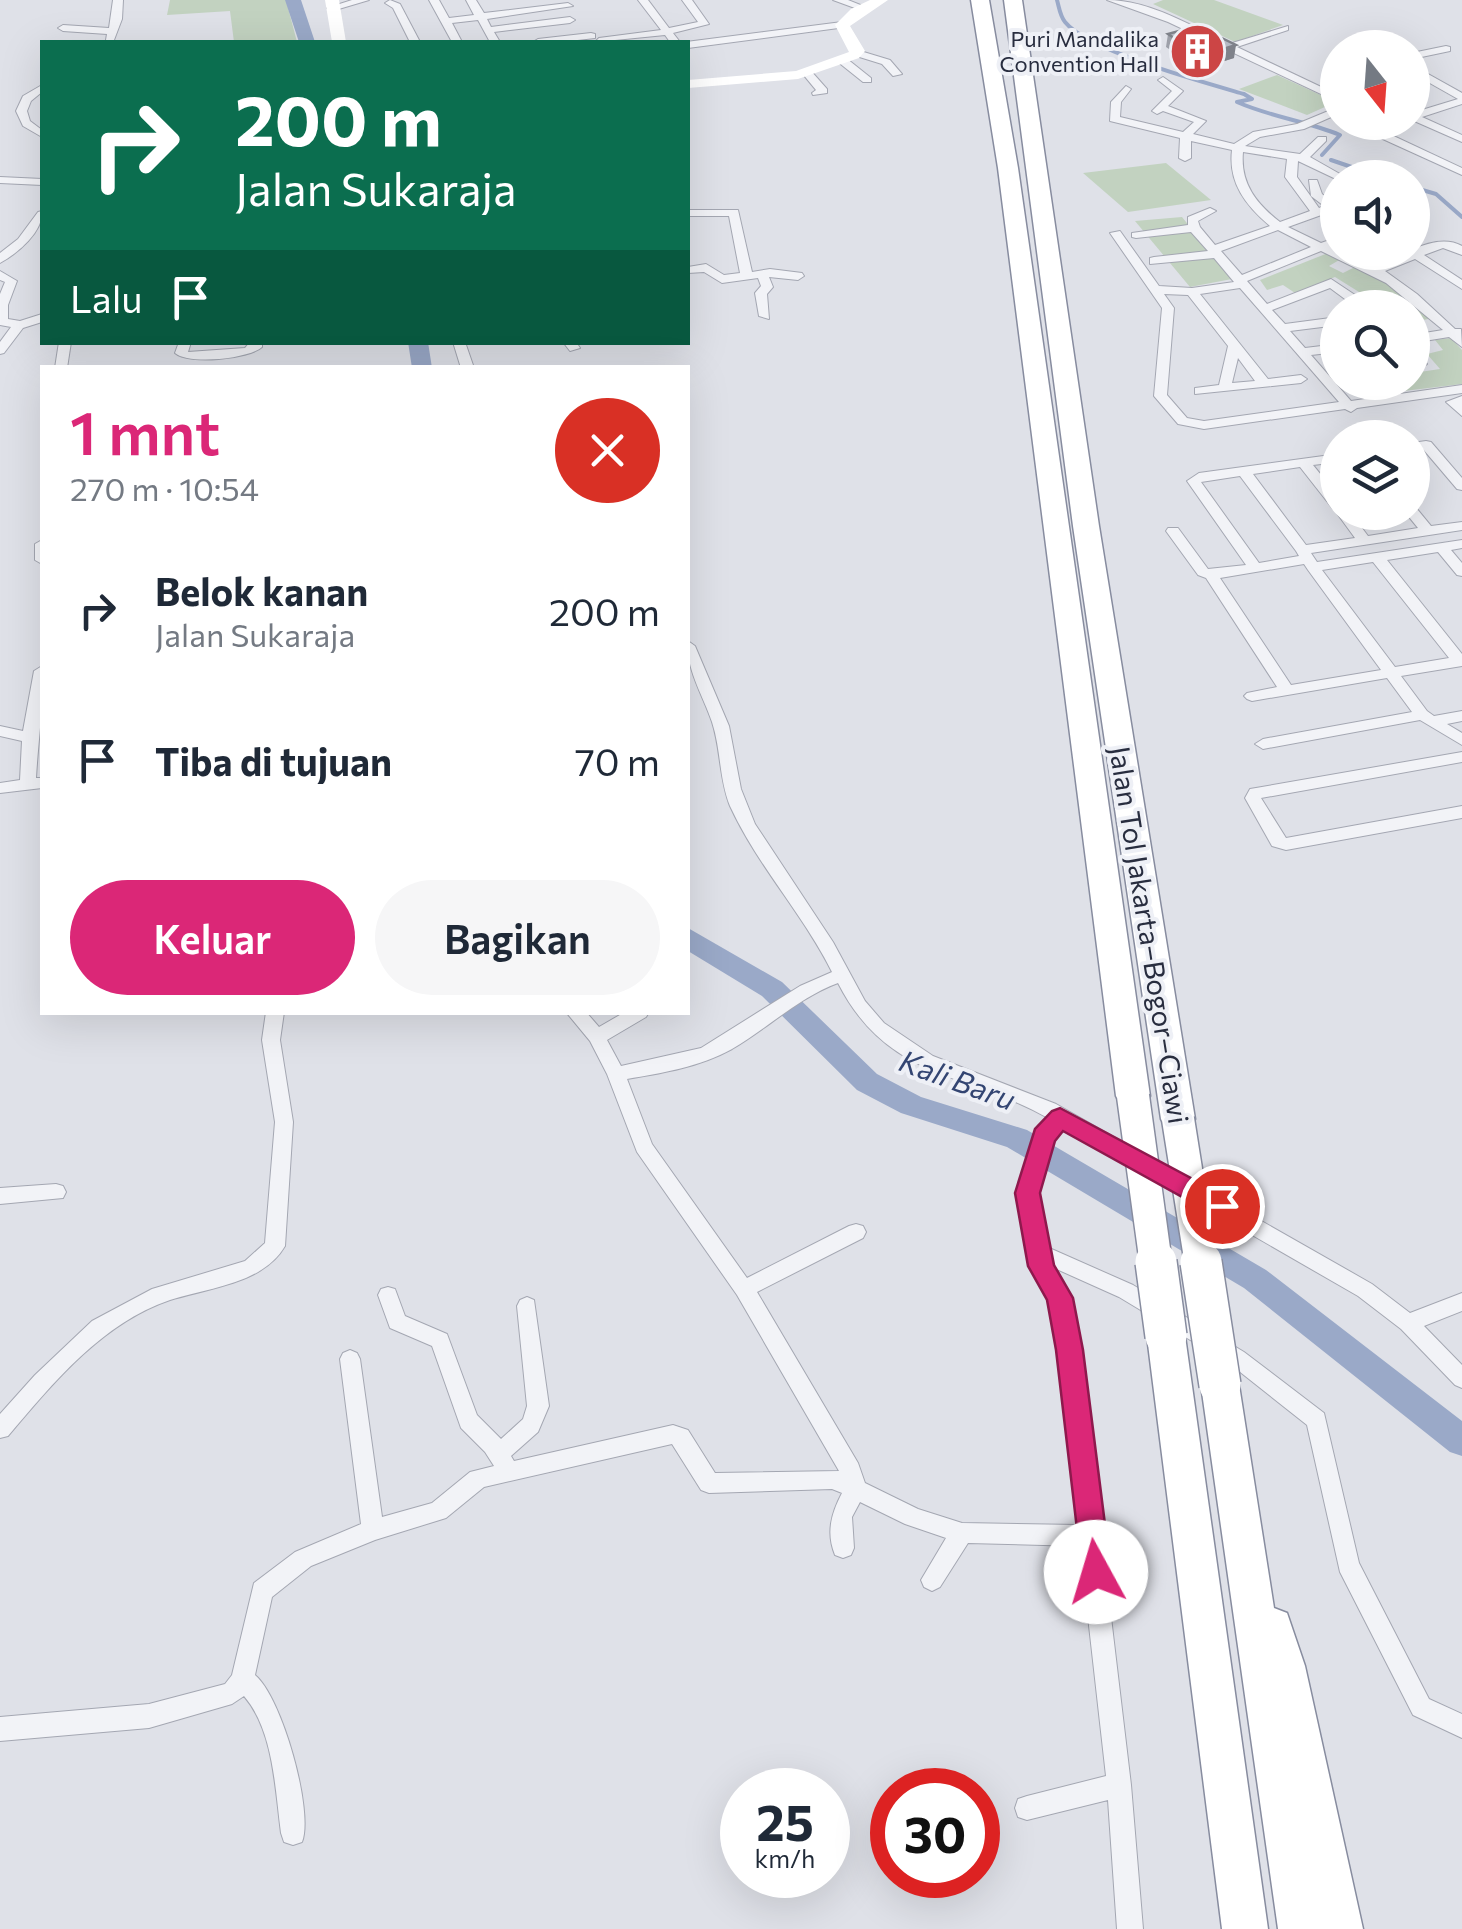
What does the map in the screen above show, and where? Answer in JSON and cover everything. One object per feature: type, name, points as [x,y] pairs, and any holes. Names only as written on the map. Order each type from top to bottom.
[{"type":"highway","name":"Jalan Tol Jakarta–Bogor–Ciawi","points":[[980,0],[1008,168],[1245,1929]]},
{"type":"highway","name":"Jalan Tol Jakarta–Bogor–Ciawi","points":[[1013,0],[1086,526],[1302,1929]]},
{"type":"highway","points":[[1054,526],[1086,526]]},
{"type":"highway","points":[[1240,1527],[1284,1666],[1340,1929]]},
{"type":"street","points":[[64,28],[111,37],[118,0]]},
{"type":"street","points":[[339,40],[332,4],[364,0]]},
{"type":"street","points":[[434,0],[456,40]]},
{"type":"street","points":[[482,0],[471,1],[493,40]]},
{"type":"street","points":[[643,0],[670,35]]},
{"type":"street","points":[[566,40],[670,35],[704,24],[687,0]]},
{"type":"street","points":[[838,0],[863,8]]},
{"type":"street","points":[[690,45],[842,25],[881,0]]},
{"type":"street","points":[[1112,0],[1154,13],[1320,91]]},
{"type":"street","points":[[390,3],[396,6],[413,40]]},
{"type":"street","points":[[446,21],[568,6]]},
{"type":"street","points":[[487,30],[570,20]]},
{"type":"street","points":[[842,25],[857,53]]},
{"type":"street","points":[[1226,48],[1284,28]]},
{"type":"street","points":[[1430,52],[1446,48]]},
{"type":"street","points":[[690,84],[807,74],[857,53],[886,62],[897,74]]},
{"type":"street","points":[[842,60],[867,80]]},
{"type":"street","points":[[807,74],[823,90],[817,94]]},
{"type":"street","points":[[1142,126],[1178,90],[1163,80]]},
{"type":"street","points":[[1430,80],[1462,99]]},
{"type":"street","points":[[40,89],[23,100],[20,110],[23,121],[40,133]]},
{"type":"street","points":[[1126,89],[1116,102],[1112,117],[1236,148],[1298,156],[1320,167]]},
{"type":"street","points":[[23,100],[40,98]]},
{"type":"street","points":[[1430,110],[1462,99]]},
{"type":"street","points":[[1160,107],[1200,119],[1186,135],[1185,158]]},
{"type":"street","points":[[1236,148],[1257,134],[1300,127],[1320,119]]},
{"type":"street","points":[[1430,124],[1462,139]]},
{"type":"street","points":[[1314,211],[1291,177],[1298,156],[1321,140]]},
{"type":"street","points":[[1395,140],[1458,166]]},
{"type":"street","points":[[1236,148],[1239,178],[1248,200],[1280,225],[1320,246]]},
{"type":"street","points":[[0,180],[40,182]]},
{"type":"street","points":[[1312,182],[1320,198]]},
{"type":"street","points":[[690,209],[734,212],[747,276]]},
{"type":"street","points":[[1154,262],[1215,252],[1320,210]]},
{"type":"street","points":[[1210,212],[1192,218],[1194,228],[1320,368]]},
{"type":"street","points":[[0,259],[26,236],[40,217]]},
{"type":"street","points":[[1136,235],[1194,228]]},
{"type":"street","points":[[1116,233],[1158,290],[1169,317],[1160,396],[1182,421],[1204,425],[1352,409],[1459,405]]},
{"type":"street","points":[[26,236],[40,236]]},
{"type":"street","points":[[1430,249],[1446,243],[1462,250]]},
{"type":"street","points":[[1158,290],[1192,292],[1242,282],[1320,248]]},
{"type":"street","points":[[1430,264],[1462,285]]},
{"type":"street","points":[[690,270],[706,268],[722,279],[762,274],[798,276]]},
{"type":"street","points":[[1376,271],[1459,336]]},
{"type":"street","points":[[762,274],[768,287],[761,293],[764,316]]},
{"type":"street","points":[[0,275],[10,281],[1,320],[20,325],[40,319]]},
{"type":"street","points":[[1265,309],[1331,283],[1343,290]]},
{"type":"street","points":[[1192,292],[1264,383]]},
{"type":"street","points":[[1284,328],[1320,323]]},
{"type":"street","points":[[0,350],[20,325]]},
{"type":"street","points":[[1430,337],[1459,336]]},
{"type":"street","points":[[184,345],[181,353],[186,356],[248,352],[256,345]]},
{"type":"street","points":[[1225,388],[1234,346]]},
{"type":"street","points":[[1304,352],[1320,350]]},
{"type":"street","points":[[1200,391],[1301,378]]},
{"type":"street","points":[[1187,437],[1462,388]]},
{"type":"street","points":[[1346,400],[1352,409]]},
{"type":"street","points":[[1430,456],[1462,486]]},
{"type":"street","points":[[1256,568],[1194,481],[1320,461]]},
{"type":"street","points":[[1304,463],[1320,483]]},
{"type":"street","points":[[1244,472],[1390,673],[1427,718],[1462,740]]},
{"type":"street","points":[[1308,559],[1364,540],[1462,526]]},
{"type":"street","points":[[1356,530],[1364,540]]},
{"type":"street","points":[[1173,531],[1203,572],[1211,575],[1308,559],[1377,557],[1462,544]]},
{"type":"street","points":[[1442,548],[1462,572]]},
{"type":"street","points":[[1252,696],[1461,662],[1377,557]]},
{"type":"street","points":[[1211,575],[1286,690]]},
{"type":"street","points":[[690,651],[724,736],[736,801],[771,867],[826,944],[846,991],[874,1024],[910,1052],[951,1072],[1005,1088],[1366,1290],[1408,1324],[1462,1379]]},
{"type":"street","points":[[0,788],[35,784],[30,738],[40,682]]},
{"type":"street","points":[[1264,744],[1462,716]]},
{"type":"street","points":[[0,731],[30,738]]},
{"type":"street","points":[[1462,757],[1256,794],[1253,798],[1278,842],[1286,844],[1462,812]]},
{"type":"street","points":[[616,1074],[706,1054],[798,993],[842,976]]},
{"type":"street","points":[[0,1429],[42,1381],[100,1328],[158,1295],[252,1267],[275,1246],[284,1122],[271,1040],[275,1015]]},
{"type":"street","points":[[578,1015],[597,1038],[616,1074],[644,1147],[744,1289],[850,1470],[856,1488],[841,1516],[843,1548]]},
{"type":"street","points":[[597,1038],[635,1015]]},
{"type":"street","points":[[1060,1117],[1044,1136],[1028,1193],[1041,1266],[1060,1298],[1069,1350],[1119,1786],[1130,1929]]},
{"type":"street","points":[[0,1196],[56,1192]]},
{"type":"street","points":[[744,1289],[856,1232]]},
{"type":"street","points":[[1040,1253],[1126,1290],[1237,1358],[1317,1420],[1348,1565],[1421,1707],[1462,1726]]},
{"type":"street","points":[[388,1295],[396,1322],[440,1340],[468,1421],[503,1462]]},
{"type":"street","points":[[1408,1324],[1462,1302]]},
{"type":"street","points":[[0,1729],[149,1716],[232,1693],[242,1680],[262,1591],[302,1560],[373,1530],[438,1511],[503,1462],[531,1426],[538,1406],[527,1306]]},
{"type":"street","points":[[350,1359],[373,1530]]},
{"type":"street","points":[[503,1462],[673,1434],[680,1437],[710,1483],[834,1479],[913,1517],[962,1534],[1092,1536]]},
{"type":"street","points":[[932,1580],[962,1534]]},
{"type":"street","points":[[242,1680],[258,1690],[270,1717],[293,1833]]},
{"type":"street","points":[[1027,1808],[1119,1786]]},
{"type":"green space","points":[[170,0],[286,0],[296,40],[234,40],[230,11],[167,15]]},
{"type":"green space","points":[[1163,0],[1214,0],[1283,25],[1235,42],[1153,4]]},
{"type":"green space","points":[[1277,75],[1320,95],[1320,109],[1307,115],[1239,89]]},
{"type":"green space","points":[[1166,163],[1211,200],[1128,212],[1083,173]]},
{"type":"green space","points":[[1182,217],[1232,279],[1190,287],[1135,221]]},
{"type":"green space","points":[[1320,256],[1320,270],[1369,270],[1398,290],[1356,290],[1335,277],[1295,293],[1283,285],[1267,290],[1260,280]]},
{"type":"green space","points":[[1451,338],[1462,350],[1462,384],[1430,388],[1430,370],[1440,369],[1430,353],[1443,350],[1435,340]]},
{"type":"building","points":[[1197,26],[1236,45],[1201,56],[1168,34]]},
{"type":"waterway","name":"Kali Baru","points":[[293,0],[306,40]]},
{"type":"waterway","points":[[1057,0],[1065,22],[1097,44],[1149,65],[1244,94],[1252,99],[1237,102],[1250,107],[1340,135],[1322,155]]},
{"type":"waterway","points":[[1430,192],[1462,217]]},
{"type":"waterway","name":"Kali Baru","points":[[418,345],[422,365]]},
{"type":"waterway","name":"Kali Baru","points":[[690,939],[772,989],[867,1082],[911,1105],[1017,1138],[1255,1279],[1462,1441]]},
{"type":"place","name":"Puri Mandalika Convention Hall","points":[[1198,52]]},
{"type":"route","points":[[1096,1572],[1060,1298],[1041,1266],[1028,1193],[1033,1166],[1044,1136],[1060,1117],[1222,1206]]}]
